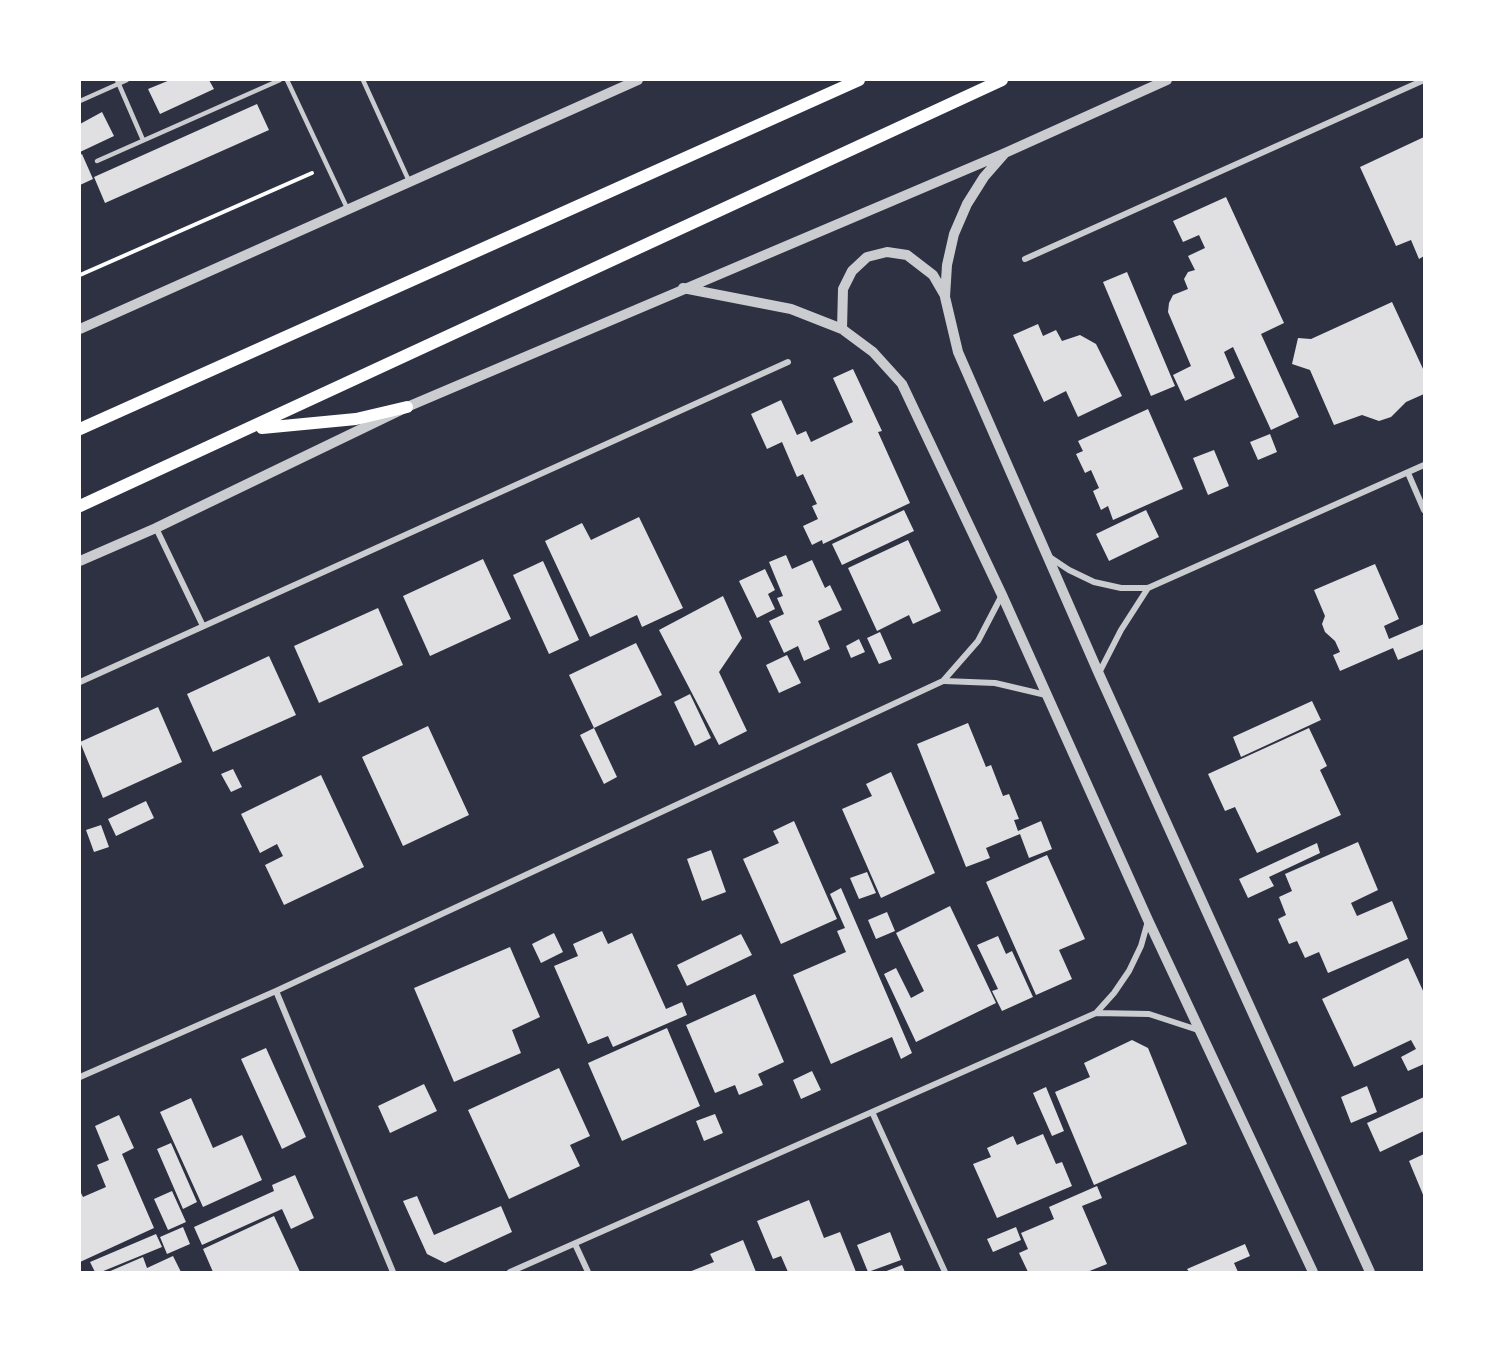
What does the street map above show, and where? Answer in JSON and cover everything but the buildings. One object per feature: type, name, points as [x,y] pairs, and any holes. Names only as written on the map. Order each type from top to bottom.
[{"type":"main road","points":[[80,429],[859,80]]},
{"type":"main road","points":[[80,506],[249,430],[1002,80]]},
{"type":"main road","points":[[249,430],[356,419],[407,407]]},
{"type":"street","points":[[80,329],[638,80]]},
{"type":"street","points":[[80,561],[156,528],[407,407],[1005,153],[1167,80]]},
{"type":"street","points":[[1025,259],[1425,80]]},
{"type":"street","points":[[945,297],[947,265],[954,234],[967,204],[984,177],[1005,153]]},
{"type":"street","points":[[842,329],[843,289],[852,271],[867,257],[887,252],[907,255],[933,275],[945,297],[958,352],[1046,555],[1370,1272]]},
{"type":"street","points":[[683,288],[791,309],[842,329],[873,352],[902,384],[1002,595],[1148,920],[1313,1272]]},
{"type":"street","points":[[80,682],[788,362]]},
{"type":"street","points":[[1046,555],[1094,582],[1121,588],[1148,588],[1425,465]]},
{"type":"street","points":[[1408,472],[1425,510]]},
{"type":"street","points":[[156,528],[203,626]]},
{"type":"street","points":[[1099,674],[1121,630],[1148,588]]},
{"type":"street","points":[[80,1077],[276,991],[944,681],[978,641],[1002,595]]},
{"type":"street","points":[[944,681],[995,683],[1047,695]]},
{"type":"street","points":[[510,1272],[873,1114],[1096,1013],[1130,971],[1141,946],[1148,920]]},
{"type":"street","points":[[276,991],[393,1272]]},
{"type":"street","points":[[1096,1013],[1149,1014],[1200,1030]]},
{"type":"street","points":[[873,1114],[945,1272]]},
{"type":"street","points":[[575,1244],[588,1272]]},
{"type":"lane","points":[[80,101],[117,82],[127,80]]},
{"type":"lane","points":[[97,161],[280,80]]},
{"type":"lane","points":[[287,80],[348,210]]},
{"type":"lane","points":[[363,80],[409,181]]},
{"type":"lane","points":[[117,82],[143,141]]},
{"type":"path","points":[[80,275],[328,166]]}]
